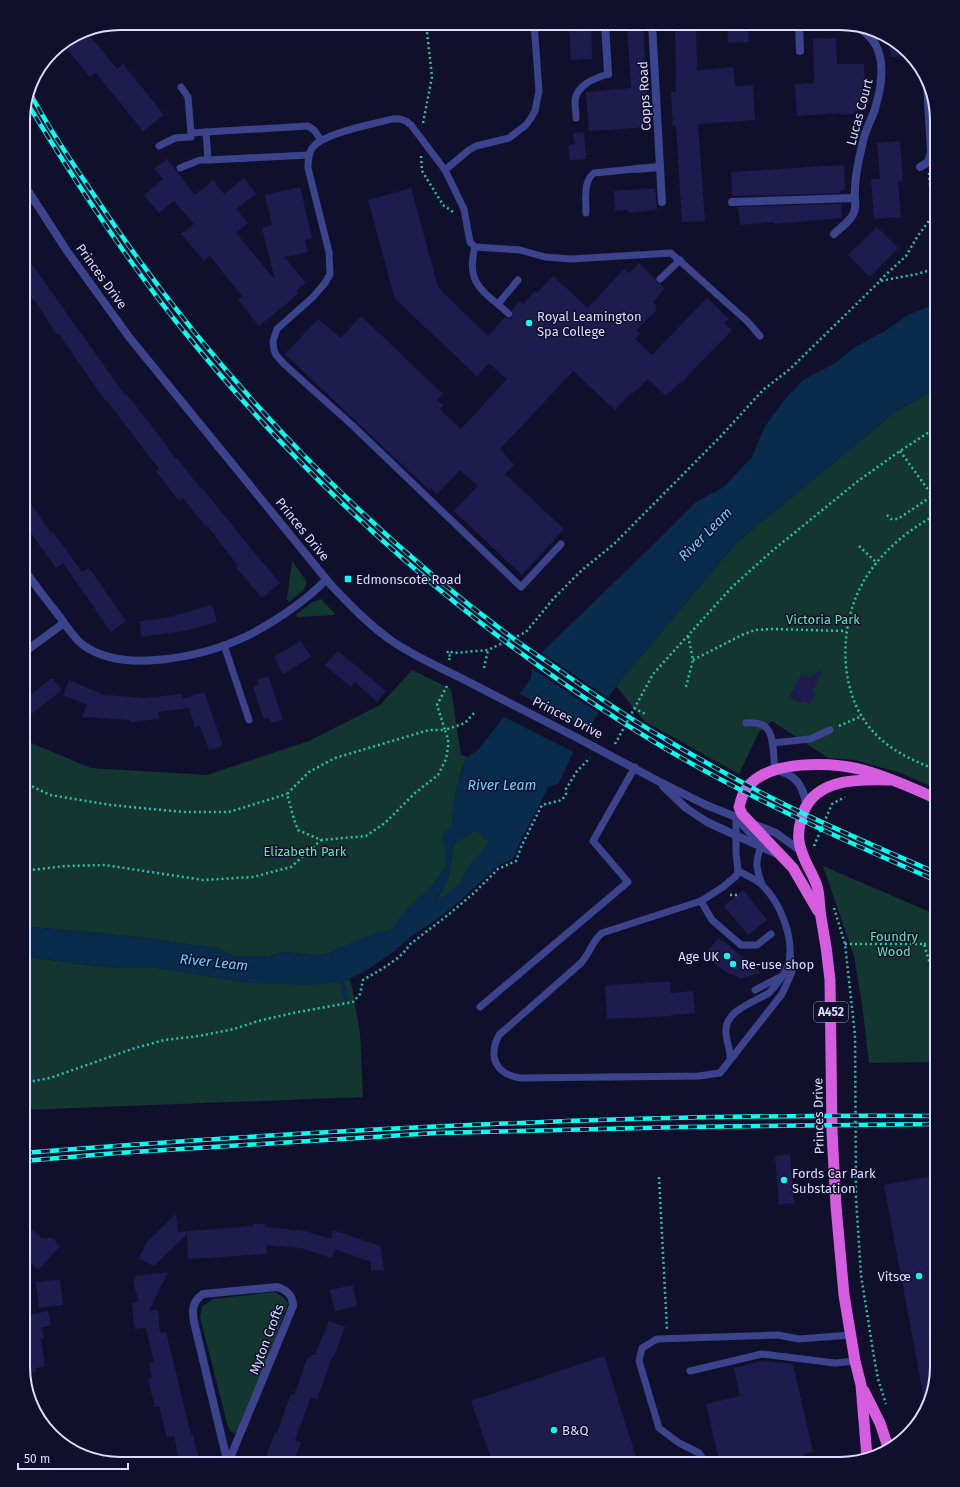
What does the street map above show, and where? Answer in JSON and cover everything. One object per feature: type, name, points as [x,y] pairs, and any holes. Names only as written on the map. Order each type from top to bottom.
[{"type":"highway","points":[[738,813],[742,797],[746,788],[751,783],[766,773],[802,765],[846,767],[864,770],[930,796]]},
{"type":"highway","points":[[806,804],[822,790],[840,783],[864,779],[890,780]]},
{"type":"highway","name":"A452","points":[[801,851],[798,840],[799,828],[806,804]]},
{"type":"highway","name":"Princes Drive","points":[[738,813],[742,814],[793,868],[821,917]]},
{"type":"highway","name":"Princes Drive","points":[[801,851],[817,887],[828,958],[830,980],[832,1132],[836,1206],[844,1295],[855,1361],[861,1385],[867,1453]]},
{"type":"highway","name":"Princes Drive","points":[[861,1385],[880,1423],[887,1444]]},
{"type":"street","points":[[605,30],[608,74]]},
{"type":"street","name":"Copps Road","points":[[652,30],[662,202]]},
{"type":"street","name":"Lucas Court","points":[[799,30],[800,50]]},
{"type":"street","name":"Lucas Court","points":[[834,234],[852,216],[855,209],[855,183],[864,136],[875,107],[881,83],[882,68],[878,49],[866,34]]},
{"type":"street","points":[[920,167],[928,162],[930,156]]},
{"type":"street","points":[[635,169],[660,167]]},
{"type":"street","name":"Princes Drive","points":[[30,194],[67,251],[129,337],[326,580],[353,609],[392,641],[432,664],[593,745],[658,781],[720,811],[738,813]]},
{"type":"street","points":[[732,202],[855,198]]},
{"type":"street","points":[[30,577],[64,623],[83,645],[118,660],[143,661],[193,654],[224,645],[246,636],[278,618],[303,601],[326,580]]},
{"type":"street","points":[[30,648],[64,623]]},
{"type":"street","points":[[775,770],[791,775],[805,794],[806,804]]},
{"type":"street","name":"Princes Drive","points":[[658,781],[686,808],[707,822],[782,857]]},
{"type":"street","points":[[748,821],[776,833],[801,851]]},
{"type":"street","name":"Myton Crofts","points":[[226,1457],[192,1313],[193,1305],[196,1299],[203,1294],[277,1287],[284,1289],[293,1299],[293,1306],[231,1457]]},
{"type":"lane","points":[[445,170],[476,146],[509,138],[526,125],[531,118],[535,111],[539,91],[535,30]]},
{"type":"lane","points":[[576,118],[575,100],[578,91],[584,85],[608,74]]},
{"type":"lane","points":[[159,146],[175,138],[191,137],[188,97],[181,87]]},
{"type":"lane","points":[[561,544],[521,587],[276,355],[273,341],[278,329],[313,297],[325,283],[330,274],[329,252],[308,168],[309,155],[312,147],[321,140],[392,119],[406,121],[414,127],[445,170],[464,209],[470,242],[475,247],[520,250],[545,257],[570,259],[671,253],[748,322],[760,336]]},
{"type":"lane","points":[[190,133],[308,126],[314,130],[321,140]]},
{"type":"lane","points":[[206,132],[208,160]]},
{"type":"lane","points":[[180,168],[200,160],[309,155]]},
{"type":"lane","points":[[586,213],[587,183],[589,177],[594,173],[635,169]]},
{"type":"lane","points":[[475,247],[472,258],[477,286],[509,314]]},
{"type":"lane","points":[[660,278],[680,260]]},
{"type":"lane","points":[[498,304],[518,280]]},
{"type":"lane","points":[[224,645],[249,720]]},
{"type":"lane","points":[[746,722],[753,722],[765,726],[769,731],[775,770]]},
{"type":"lane","points":[[772,743],[810,739],[830,730]]},
{"type":"lane","points":[[480,1007],[628,882],[593,841],[635,767]]},
{"type":"lane","points":[[738,813],[761,846],[756,860],[757,870],[762,885],[782,913],[785,922],[792,972],[782,994],[720,1073],[699,1076],[520,1078],[506,1074],[499,1068],[494,1059],[494,1044],[499,1034],[582,962],[594,941],[602,933],[701,901],[719,890],[736,876],[738,871],[736,853],[738,813]]},
{"type":"lane","points":[[738,871],[762,885]]},
{"type":"lane","points":[[701,901],[712,920],[740,945],[757,945],[771,934]]},
{"type":"lane","points":[[730,1060],[730,1050],[726,1032],[728,1019],[738,1010],[769,993],[776,986],[788,966],[790,954]]},
{"type":"lane","points":[[755,990],[781,977]]},
{"type":"lane","points":[[702,1457],[699,1452],[679,1444],[659,1428],[639,1361],[642,1348],[657,1339],[778,1335],[799,1339],[851,1335]]},
{"type":"lane","points":[[690,1371],[762,1354],[835,1363],[855,1361]]},
{"type":"path","points":[[427,30],[432,77],[420,136],[422,171],[443,205],[466,222]]},
{"type":"path","points":[[929,177],[930,186]]},
{"type":"path","points":[[449,660],[450,656],[447,654],[448,651],[454,653],[488,650],[526,632],[554,598],[582,570],[614,544],[763,390],[790,369],[906,256],[917,237],[930,220]]},
{"type":"path","points":[[880,281],[930,270]]},
{"type":"path","points":[[615,744],[653,674],[732,587],[772,551],[858,481],[900,451],[930,432]]},
{"type":"path","points":[[900,451],[930,493]]},
{"type":"path","points":[[887,515],[891,519],[898,519],[930,497]]},
{"type":"path","points":[[930,519],[889,548],[865,579],[856,597],[846,631],[846,664],[858,710],[870,728],[893,748],[930,767]]},
{"type":"path","points":[[859,546],[877,563]]},
{"type":"path","points":[[693,660],[755,630],[846,631]]},
{"type":"path","points":[[686,688],[693,660],[688,635]]},
{"type":"path","points":[[484,668],[488,650]]},
{"type":"path","points":[[287,794],[298,830],[321,840],[366,836],[385,823],[415,793],[438,775],[446,759],[448,739],[437,705],[447,686]]},
{"type":"path","points":[[634,708],[647,715]]},
{"type":"path","points":[[30,785],[50,795],[111,805],[183,812],[229,812],[287,794],[309,772],[335,758],[429,730],[445,730],[465,723],[475,712]]},
{"type":"path","points":[[830,730],[862,716]]},
{"type":"path","points":[[30,1082],[50,1078],[135,1048],[164,1040],[199,1036],[234,1029],[258,1021],[293,1013],[353,1002],[360,994],[363,980],[381,969],[406,950],[409,945],[475,892],[498,869],[516,861],[521,847],[542,805],[562,800],[566,794],[566,789],[577,770],[590,758]]},
{"type":"path","points":[[816,852],[814,845],[819,833],[832,804],[839,799]]},
{"type":"path","points":[[30,869],[105,864],[203,880],[253,877],[291,867],[321,840]]},
{"type":"path","points":[[833,905],[845,944],[855,1035],[856,1198],[861,1275],[878,1379],[887,1407]]},
{"type":"path","points":[[845,944],[930,944]]},
{"type":"path","points":[[924,944],[930,964]]},
{"type":"path","points":[[659,1176],[668,1339]]},
{"type":"green space","name":"Victoria Park","points":[[930,392],[930,786],[901,773],[855,760],[828,758],[772,721],[759,732],[739,774],[644,721],[616,686],[736,543],[895,412]]},
{"type":"green space","points":[[292,561],[307,582],[303,591],[289,602],[287,599]]},
{"type":"green space","points":[[321,599],[335,614],[334,615],[298,617],[296,615],[312,602]]},
{"type":"green space","name":"Elizabeth Park","points":[[412,670],[451,689],[461,755],[467,757],[456,791],[452,827],[442,835],[445,849],[445,868],[431,887],[409,907],[390,931],[338,948],[329,954],[317,956],[284,952],[270,956],[233,956],[220,949],[138,937],[30,927],[30,742],[91,768],[207,775],[309,741],[380,705]]},
{"type":"green space","points":[[476,830],[489,842],[482,852],[474,859],[459,885],[435,904],[448,878],[454,843]]},
{"type":"green space","name":"Foundry Wood","points":[[823,866],[930,912],[930,1062],[869,1063],[862,1004],[854,956]]},
{"type":"green space","points":[[30,957],[121,968],[158,968],[249,983],[342,982],[349,979],[352,987],[360,1033],[363,1097],[30,1110]]},
{"type":"green space","points":[[275,1292],[283,1297],[288,1303],[241,1431],[234,1434],[228,1427],[200,1317],[202,1306],[213,1299]]},
{"type":"water","name":"River Leam","points":[[930,306],[930,392],[895,412],[736,543],[616,686],[573,753],[558,784],[548,787],[520,842],[514,858],[496,867],[461,900],[393,952],[364,972],[342,982],[309,985],[249,983],[158,968],[121,968],[30,957],[30,927],[138,937],[220,949],[233,956],[270,956],[284,952],[318,956],[329,954],[338,948],[381,931],[390,931],[409,907],[431,887],[445,868],[445,849],[441,835],[452,827],[453,805],[458,783],[467,757],[478,750],[500,722],[531,678],[532,666],[545,649],[696,502],[724,487],[752,457],[765,426],[786,398],[803,380],[834,364],[855,347],[885,331],[908,315]],"holes":[[[476,830],[489,842],[482,852],[474,859],[459,885],[435,903],[448,878],[454,843]]]},
{"type":"pier","points":[[541,652],[610,699],[600,714],[530,667]]},
{"type":"pier","points":[[518,693],[590,730],[575,753],[502,716]]},
{"type":"building","points":[[569,30],[591,30],[592,59],[571,60]]},
{"type":"building","points":[[627,30],[643,30],[649,127],[589,131],[586,92],[631,88]]},
{"type":"building","points":[[675,30],[696,30],[697,70],[733,67],[735,86],[753,85],[755,120],[698,124],[705,221],[682,222],[676,126],[673,126],[671,92],[676,92]]},
{"type":"building","points":[[727,30],[748,30],[749,42],[728,43]]},
{"type":"building","points":[[90,36],[117,69],[123,64],[164,115],[143,131],[96,73],[90,77],[66,48],[80,39]]},
{"type":"building","points":[[836,38],[837,64],[864,64],[866,111],[854,111],[855,114],[841,115],[841,113],[797,116],[795,84],[814,83],[813,39]]},
{"type":"building","points":[[890,45],[903,56],[891,57]]},
{"type":"building","points":[[584,132],[586,159],[570,160],[568,145],[574,144],[573,133]]},
{"type":"building","points":[[900,141],[903,181],[898,181],[901,217],[874,219],[871,179],[880,179],[877,143]]},
{"type":"building","points":[[167,159],[195,195],[213,180],[224,194],[244,178],[256,194],[236,209],[248,223],[236,233],[275,280],[262,228],[272,225],[265,195],[300,187],[312,238],[305,240],[308,252],[284,257],[306,283],[296,291],[298,294],[259,326],[238,300],[242,296],[210,256],[204,261],[181,234],[194,224],[174,201],[159,213],[144,195],[163,179],[154,169]]},
{"type":"building","points":[[844,165],[845,190],[840,191],[840,193],[732,196],[731,172]]},
{"type":"building","points":[[411,188],[438,287],[488,336],[505,317],[508,319],[512,318],[514,315],[512,310],[520,301],[523,304],[535,291],[537,293],[553,276],[588,308],[624,269],[629,273],[639,263],[657,283],[661,284],[665,288],[653,302],[657,305],[655,308],[657,310],[636,330],[640,334],[635,339],[652,355],[707,298],[729,319],[724,323],[732,330],[681,383],[680,382],[666,396],[648,379],[632,394],[631,393],[615,410],[573,371],[500,449],[514,465],[505,474],[564,529],[522,575],[454,511],[478,486],[460,470],[437,494],[431,488],[429,490],[285,354],[318,319],[341,338],[361,316],[443,394],[437,400],[443,405],[440,409],[461,429],[507,379],[489,363],[477,376],[395,299],[368,200]]},
{"type":"building","points":[[655,188],[657,210],[628,213],[628,210],[615,211],[614,191]]},
{"type":"building","points":[[841,204],[842,218],[774,224],[774,222],[740,225],[738,207]]},
{"type":"building","points":[[877,227],[898,248],[870,277],[848,255]]},
{"type":"building","points":[[30,262],[125,395],[126,394],[151,425],[175,458],[176,457],[280,583],[262,598],[235,566],[237,565],[207,525],[206,527],[183,498],[179,501],[156,471],[159,469],[107,401],[106,402],[59,334],[57,335],[34,299],[33,300],[30,296]]},
{"type":"building","points":[[30,503],[51,533],[53,532],[82,572],[89,568],[126,621],[111,632],[63,563],[56,568],[32,534],[30,535]]},
{"type":"building","points":[[212,605],[217,622],[184,631],[141,637],[140,621],[166,618]]},
{"type":"building","points":[[301,641],[311,657],[283,674],[274,657]]},
{"type":"building","points":[[338,651],[386,691],[377,702],[355,682],[351,687],[325,665]]},
{"type":"building","points":[[823,668],[813,691],[816,692],[810,704],[804,701],[802,704],[789,697],[802,674],[809,678]]},
{"type":"building","points":[[268,676],[283,719],[271,723],[269,718],[264,719],[253,687],[259,685],[257,680]]},
{"type":"building","points":[[52,678],[62,690],[30,715],[30,695]]},
{"type":"building","points":[[69,680],[104,695],[147,698],[182,694],[183,699],[204,692],[223,746],[209,750],[200,726],[195,728],[189,708],[158,712],[159,719],[130,722],[130,720],[82,717],[87,705],[63,695]]},
{"type":"building","points":[[743,890],[767,920],[748,935],[724,906]]},
{"type":"building","name":"Re-use shop","points":[[718,938],[761,973],[741,978],[726,972],[704,956]]},
{"type":"building","points":[[670,982],[670,993],[693,991],[695,1013],[671,1016],[607,1019],[605,985]]},
{"type":"building","name":"Fords Car Park Substation","points":[[790,1154],[794,1203],[779,1205],[775,1156]]},
{"type":"building","name":"Vitsœ","points":[[930,1176],[930,1367],[927,1390],[924,1398],[884,1185]]},
{"type":"building","points":[[176,1214],[178,1232],[265,1224],[265,1227],[305,1231],[331,1239],[333,1230],[380,1246],[384,1270],[371,1271],[371,1262],[335,1249],[332,1258],[301,1248],[266,1245],[267,1254],[188,1259],[187,1234],[154,1266],[139,1258],[147,1242]]},
{"type":"building","points":[[30,1228],[42,1238],[52,1238],[60,1246],[38,1270],[30,1263]]},
{"type":"building","points":[[168,1272],[149,1311],[158,1310],[160,1333],[166,1332],[191,1435],[193,1435],[198,1457],[178,1457],[174,1436],[167,1437],[159,1406],[155,1407],[148,1379],[152,1378],[149,1363],[154,1362],[146,1328],[134,1329],[132,1303],[139,1302],[133,1282],[136,1276]]},
{"type":"building","points":[[60,1280],[63,1305],[39,1308],[36,1282]]},
{"type":"building","points":[[353,1285],[357,1306],[335,1311],[330,1290]]},
{"type":"building","points":[[48,1311],[51,1325],[42,1327],[44,1338],[41,1339],[45,1367],[36,1368],[36,1372],[30,1373],[30,1367],[30,1315]]},
{"type":"building","points":[[329,1321],[345,1327],[333,1358],[332,1357],[317,1399],[311,1397],[295,1440],[301,1442],[295,1457],[266,1457],[275,1433],[277,1433],[291,1394],[294,1395],[308,1357],[310,1358],[312,1354],[315,1355]]},
{"type":"building","name":"B&Q","points":[[604,1356],[636,1457],[491,1457],[471,1401]]},
{"type":"building","points":[[762,1361],[793,1364],[813,1452],[803,1454],[804,1457],[718,1457],[706,1404],[740,1396],[734,1368]]},
{"type":"waterway","points":[[340,976],[346,999]]},
{"type":"railway","points":[[33,98],[68,157],[137,257],[183,318],[233,377],[284,435],[339,490],[396,543],[454,593],[514,639],[592,693],[638,723],[687,752],[785,805],[930,870]]},
{"type":"railway","points":[[31,109],[100,218],[182,329],[286,448],[343,504],[401,557],[462,608],[525,656],[589,701],[656,743],[690,763],[759,799],[930,878]]},
{"type":"railway","points":[[30,1152],[137,1144],[480,1124],[708,1117],[930,1116]]},
{"type":"railway","points":[[30,1160],[117,1153],[436,1133],[682,1127],[930,1124]]},
{"type":"place","name":"Royal Leamington Spa College","points":[[529,323]]},
{"type":"place","name":"Edmonscote Road","points":[[348,579]]},
{"type":"place","name":"Age UK","points":[[727,956]]},
{"type":"place","name":"Re-use shop","points":[[733,964]]},
{"type":"place","name":"Fords Car Park Substation","points":[[784,1180]]},
{"type":"place","name":"Vitsœ","points":[[919,1276]]},
{"type":"place","name":"B&Q","points":[[554,1430]]}]
